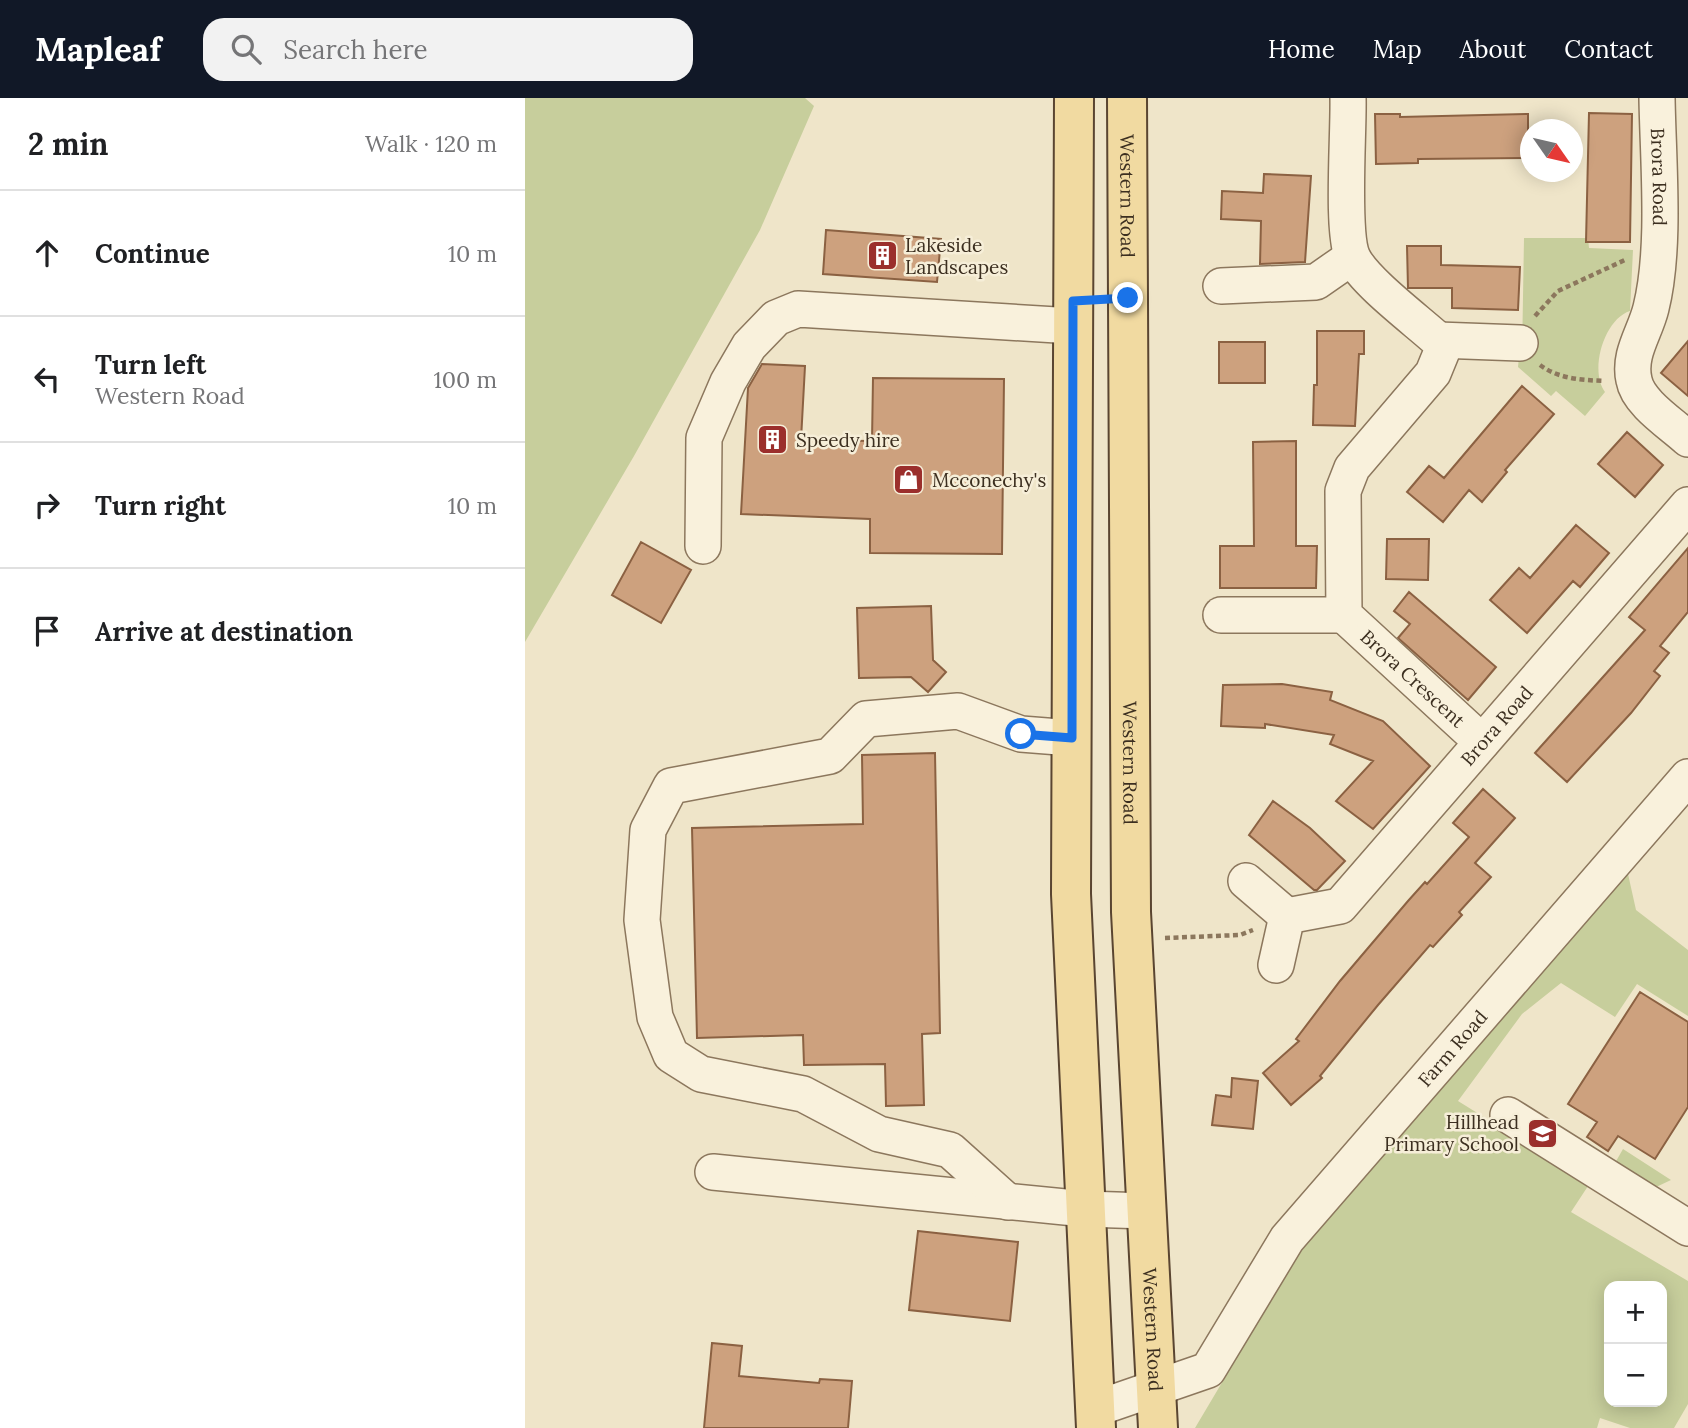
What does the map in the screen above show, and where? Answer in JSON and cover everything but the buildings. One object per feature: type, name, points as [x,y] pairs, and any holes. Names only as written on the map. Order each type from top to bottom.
[{"type":"main road","points":[[1074,98],[1071,894],[1095,1419]]},
{"type":"main road","name":"Western Road","points":[[1128,98],[1131,912],[1159,1428]]},
{"type":"main road","points":[[1073,314],[1128,298]]},
{"type":"street","points":[[1347,98],[1348,234],[1352,257],[1363,272],[1438,340],[1520,344]]},
{"type":"street","name":"Brora Road","points":[[1634,382],[1635,351],[1651,308],[1658,247],[1673,204],[1657,98]]},
{"type":"street","points":[[1221,286],[1316,282],[1352,257]]},
{"type":"street","points":[[703,547],[704,438],[727,382],[744,355],[776,318],[798,309],[1073,314]]},
{"type":"street","name":"Brora Crescent","points":[[1343,615],[1343,491],[1352,468],[1433,373],[1442,351],[1438,340]]},
{"type":"street","points":[[1634,382],[1647,402],[1688,439]]},
{"type":"street","name":"Brora Road","points":[[1287,916],[1340,906],[1688,505]]},
{"type":"street","name":"Brora Crescent","points":[[1221,615],[1343,615],[1482,742]]},
{"type":"street","points":[[1008,1202],[950,1150],[879,1135],[803,1094],[701,1074],[671,1055],[655,1017],[642,920],[648,830],[671,786],[830,756],[866,719],[958,711],[1021,734],[1072,738]]},
{"type":"street","name":"Farm Road","points":[[1095,1419],[1156,1390],[1208,1370],[1287,1240],[1688,778]]},
{"type":"street","points":[[1246,881],[1287,916],[1276,965]]},
{"type":"street","points":[[1508,1115],[1688,1228]]},
{"type":"street","points":[[713,1172],[1008,1202],[1147,1211]]},
{"type":"path","points":[[1634,382],[1580,380],[1552,374],[1520,344],[1536,313],[1558,291],[1641,251],[1658,247]]},
{"type":"path","points":[[1164,938],[1240,935],[1287,916]]},
{"type":"green space","points":[[525,98],[805,98],[814,106],[760,230],[634,456],[525,642]]},
{"type":"green space","points":[[1524,238],[1588,238],[1589,248],[1633,250],[1630,311],[1613,324],[1606,335],[1598,372],[1605,392],[1585,416],[1556,391],[1551,396],[1518,367],[1519,357],[1522,356]]},
{"type":"green space","name":"Hillhead Primary School","points":[[1626,865],[1636,910],[1688,950],[1688,1016],[1637,984],[1615,1017],[1561,983],[1522,1014],[1458,1101],[1590,1183],[1571,1212],[1688,1281],[1688,1404],[1674,1428],[1630,1428],[1600,1418],[1597,1428],[1195,1428],[1309,1236]]},
{"type":"green space","points":[[1623,1149],[1671,1180],[1654,1188],[1611,1170]]},
{"type":"place","name":"Lakeside Landscapes","points":[[882,256]]},
{"type":"place","name":"Speedy hire","points":[[773,440]]},
{"type":"place","name":"Mcconechy's","points":[[909,480]]},
{"type":"place","name":"Hillhead Primary School","points":[[1542,1133]]},
{"type":"route","points":[[1021,734],[1072,738],[1073,301],[1128,298]]}]
